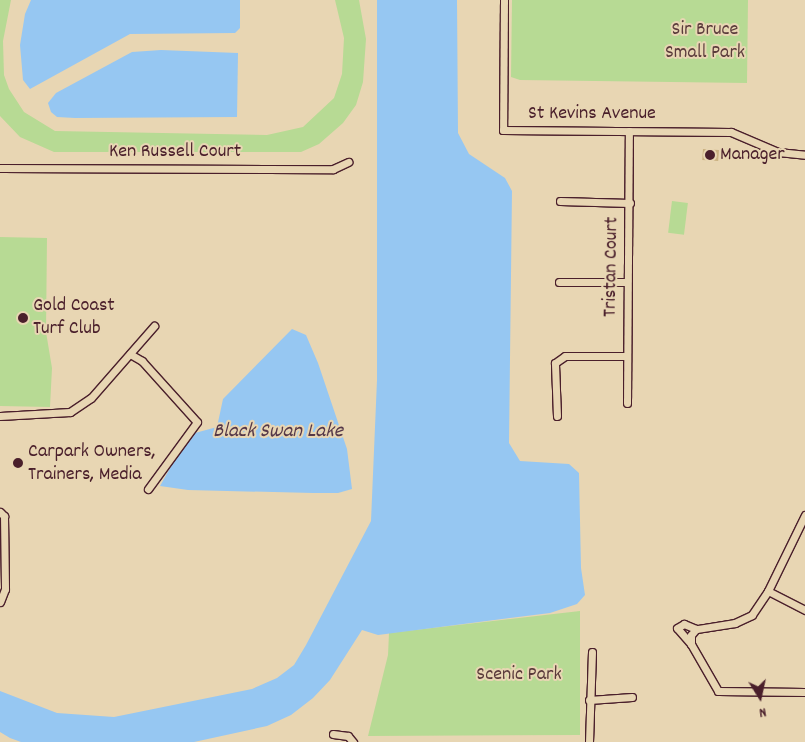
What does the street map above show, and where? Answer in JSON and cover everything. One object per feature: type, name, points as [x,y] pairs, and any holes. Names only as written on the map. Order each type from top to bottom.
[{"type":"street","name":"St Kevins Avenue","points":[[504,0],[503,130],[737,132],[778,152],[805,155]]},
{"type":"street","name":"Tristan Court","points":[[627,403],[627,282],[630,203],[629,131]]},
{"type":"street","name":"Ken Russell Court","points":[[0,168],[333,169],[348,162]]},
{"type":"street","points":[[560,201],[630,203]]},
{"type":"street","points":[[559,282],[627,282]]},
{"type":"street","points":[[0,416],[70,412],[91,398],[154,326]]},
{"type":"street","points":[[130,354],[142,361],[197,422],[148,489]]},
{"type":"street","points":[[557,416],[555,363],[565,356],[627,356]]},
{"type":"street","points":[[0,512],[4,516],[5,590],[0,602]]},
{"type":"street","points":[[691,644],[691,635],[696,630],[744,620],[759,607],[805,514]]},
{"type":"street","points":[[768,591],[805,610]]},
{"type":"street","points":[[696,630],[684,624],[677,628],[691,644],[718,691],[805,692]]},
{"type":"street","points":[[589,742],[592,652]]},
{"type":"street","points":[[589,700],[632,697]]},
{"type":"street","points":[[333,734],[348,736],[353,742]]},
{"type":"green space","points":[[0,0],[11,0],[3,41],[4,75],[9,89],[24,112],[55,131],[267,135],[303,127],[334,98],[342,74],[344,38],[335,0],[359,0],[366,39],[363,82],[356,105],[343,123],[319,144],[301,152],[54,152],[20,137],[0,116]]},
{"type":"green space","name":"Sir Bruce Small Park","points":[[512,0],[748,0],[747,83],[520,80],[511,77]]},
{"type":"green space","points":[[672,201],[688,203],[684,235],[668,233]]},
{"type":"green space","name":"Gold Coast Turf Club","points":[[0,237],[47,238],[46,332],[52,368],[50,407],[0,406]]},
{"type":"green space","name":"Scenic Park","points":[[580,611],[580,735],[368,736],[388,655],[389,633]]},
{"type":"water","points":[[31,0],[240,0],[240,28],[235,33],[130,34],[30,89],[23,80],[20,45],[25,14]]},
{"type":"water","points":[[377,0],[457,0],[458,133],[469,154],[505,178],[512,191],[509,443],[520,461],[569,464],[579,473],[581,568],[585,595],[577,604],[550,613],[378,635],[362,630],[330,680],[313,698],[291,715],[267,726],[194,742],[21,742],[10,738],[0,732],[0,691],[57,713],[114,717],[252,689],[277,678],[294,665],[306,645],[371,521],[377,380]]},
{"type":"water","points":[[161,50],[238,53],[237,117],[75,118],[57,117],[51,112],[48,103],[56,93],[132,52]]},
{"type":"water","name":"Black Swan Lake","points":[[292,329],[306,335],[318,363],[347,449],[352,489],[338,493],[313,493],[188,490],[160,486],[183,445],[195,433],[217,427],[223,399]]},
{"type":"building","name":"Manager","points":[[703,149],[719,150],[718,161],[702,160]]},
{"type":"place","name":"Manager","points":[[710,155]]},
{"type":"place","name":"Gold Coast Turf Club","points":[[23,318]]},
{"type":"place","name":"Carpark Owners, Trainers, Media","points":[[18,463]]}]
